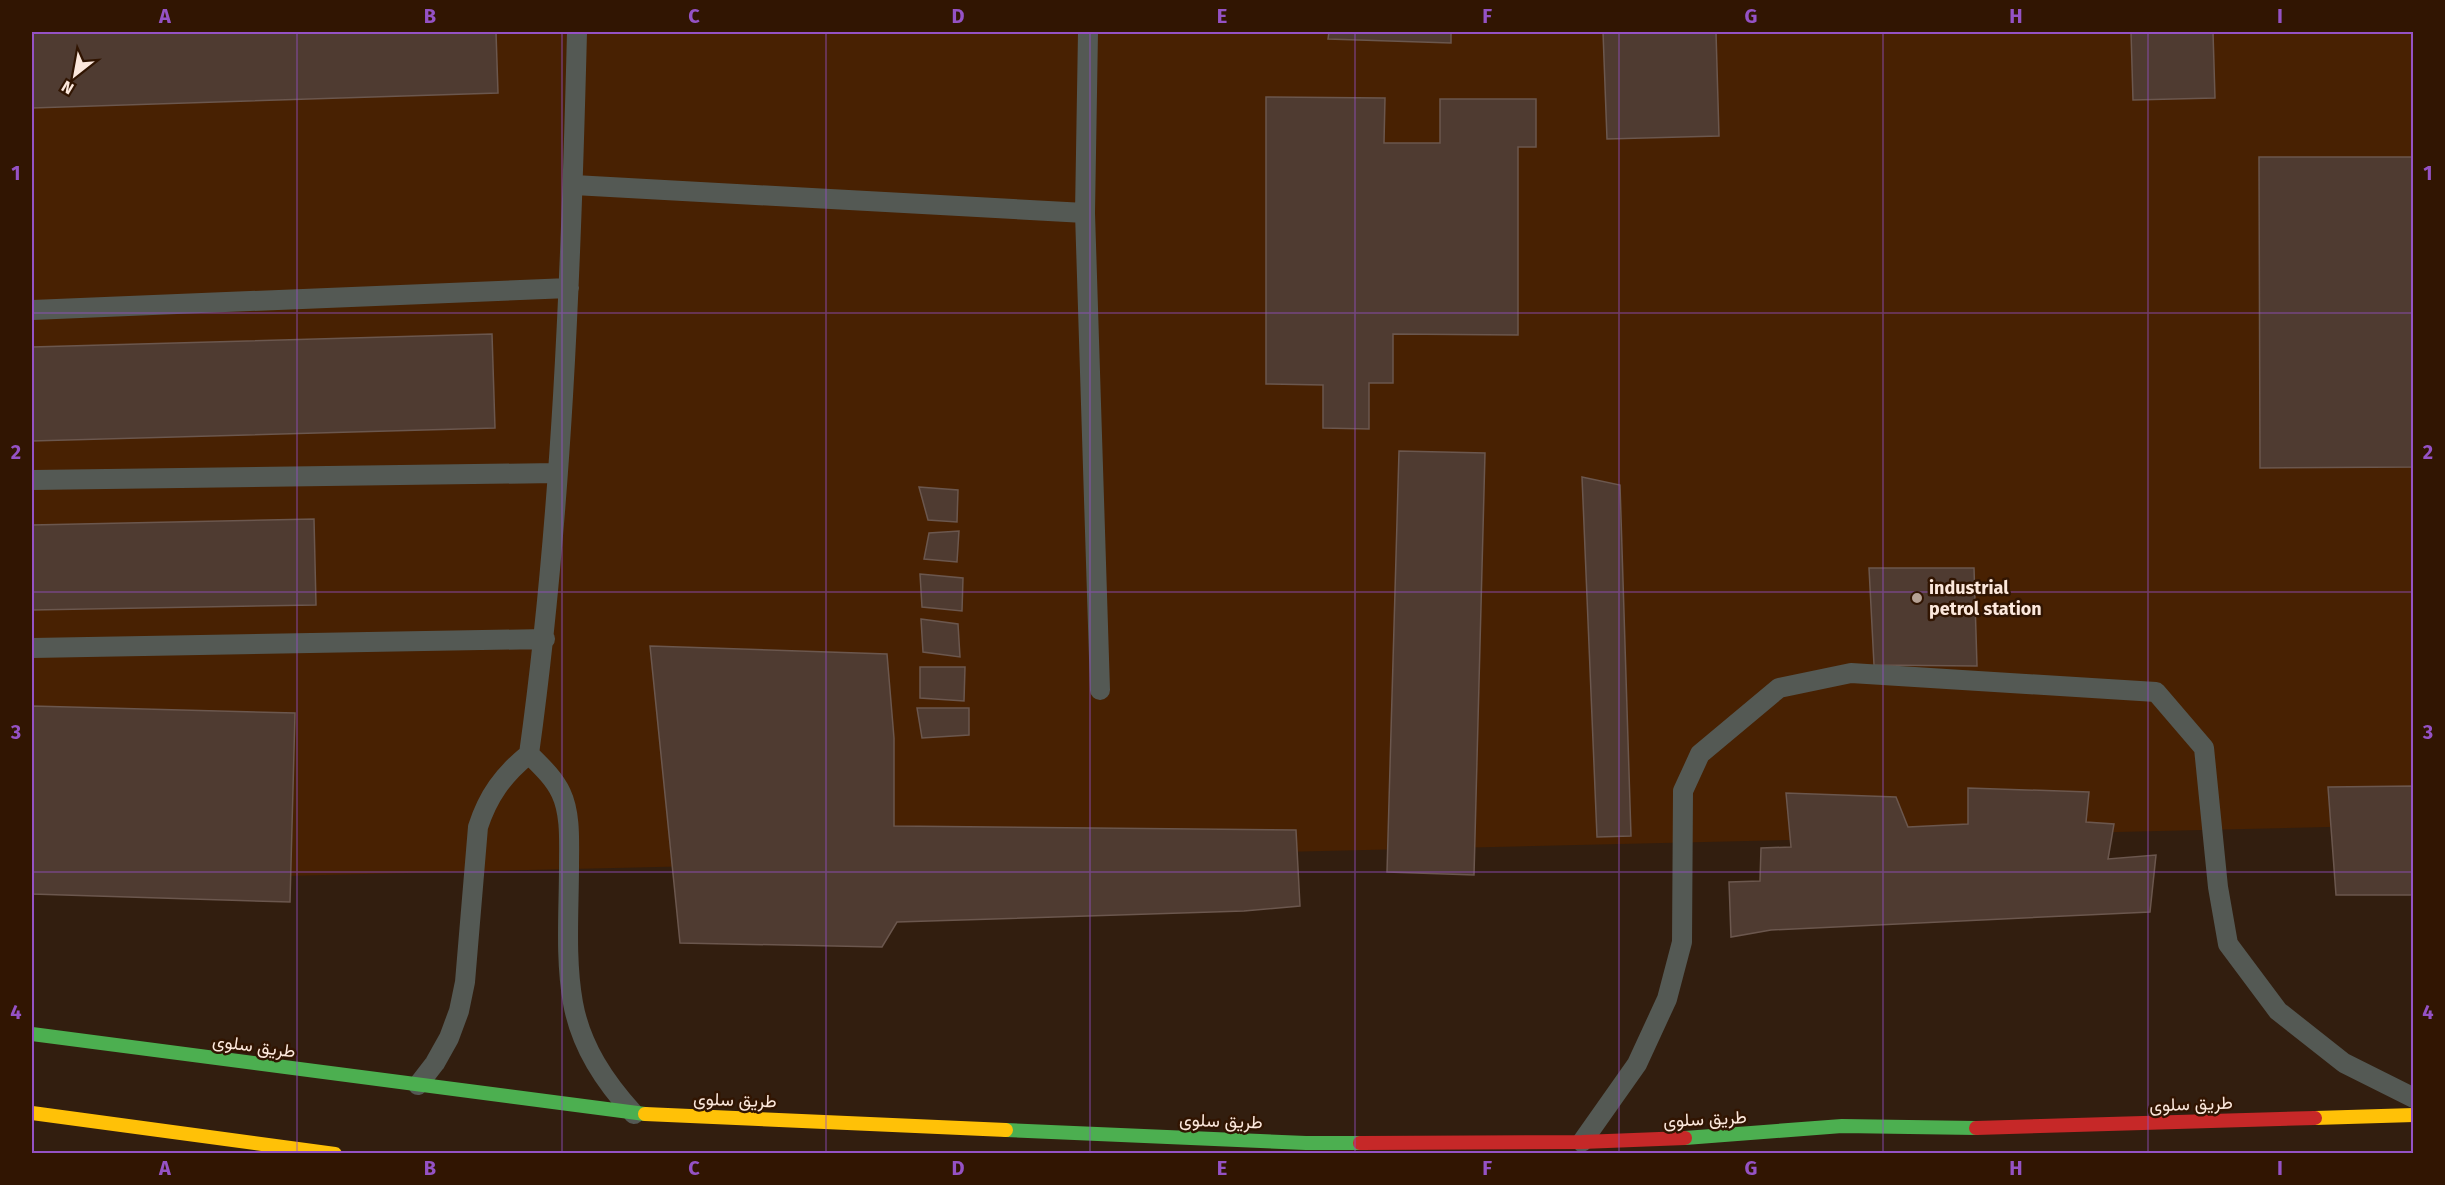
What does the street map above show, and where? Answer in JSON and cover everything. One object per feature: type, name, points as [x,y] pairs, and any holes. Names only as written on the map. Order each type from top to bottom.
[{"type":"street","name":"طريق سلوى","points":[[32,1034],[635,1114],[1306,1143],[1582,1142],[1711,1137],[1842,1126],[1980,1128],[2414,1114]]},
{"type":"street","points":[[32,1113],[335,1154]]},
{"type":"street","points":[[1966,1141],[1980,1128]]},
{"type":"lane","points":[[418,1086],[435,1063],[449,1038],[459,1011],[465,982],[478,827],[485,806],[496,786],[511,768],[529,754],[545,639],[574,185],[578,32]]},
{"type":"lane","points":[[1088,32],[1085,213],[1100,690]]},
{"type":"lane","points":[[574,185],[1085,213]]},
{"type":"lane","points":[[32,310],[568,288]]},
{"type":"lane","points":[[32,480],[556,473]]},
{"type":"lane","points":[[32,648],[545,639]]},
{"type":"lane","points":[[1582,1142],[1637,1064],[1667,999],[1682,942],[1683,791],[1700,754],[1779,688],[1851,673],[2156,692],[2204,748],[2218,887],[2228,944],[2278,1011],[2344,1064],[2414,1098]]},
{"type":"lane","points":[[529,754],[548,772],[562,794],[568,819],[569,973],[573,1004],[582,1035],[595,1064],[613,1090],[635,1114]]},
{"type":"shaded area","points":[[32,32],[2413,32],[2413,825],[32,882]]},
{"type":"building","points":[[32,32],[496,32],[498,93],[32,108]]},
{"type":"building","points":[[1329,32],[1451,32],[1451,43],[1328,39]]},
{"type":"building","points":[[1603,32],[1716,32],[1719,136],[1607,139]]},
{"type":"building","points":[[2131,32],[2213,32],[2215,98],[2133,100]]},
{"type":"building","points":[[1266,97],[1385,98],[1384,143],[1440,143],[1440,99],[1536,99],[1536,147],[1518,147],[1518,335],[1393,334],[1393,383],[1369,383],[1369,429],[1323,428],[1323,385],[1266,384]]},
{"type":"building","points":[[2259,157],[2414,157],[2414,467],[2260,468]]},
{"type":"building","points":[[492,334],[495,428],[32,441],[32,347]]},
{"type":"building","points":[[1399,451],[1485,453],[1474,875],[1387,872]]},
{"type":"building","points":[[1582,477],[1620,485],[1631,836],[1597,837]]},
{"type":"building","points":[[919,487],[958,490],[957,522],[928,520]]},
{"type":"building","points":[[314,519],[316,605],[32,610],[32,525]]},
{"type":"building","points":[[959,531],[957,562],[924,559],[929,533]]},
{"type":"building","points":[[1869,568],[1974,568],[1977,666],[1874,665]]},
{"type":"building","points":[[920,574],[963,578],[962,611],[922,607]]},
{"type":"building","points":[[921,619],[958,624],[960,657],[923,652]]},
{"type":"building","points":[[650,646],[887,654],[894,738],[894,826],[1296,830],[1300,906],[1244,911],[897,922],[882,947],[680,943]]},
{"type":"building","points":[[920,667],[965,667],[964,701],[920,698]]},
{"type":"building","points":[[32,706],[295,713],[290,902],[32,894]]},
{"type":"building","points":[[917,708],[969,708],[969,735],[922,738]]},
{"type":"building","points":[[2414,786],[2414,895],[2336,895],[2328,787]]},
{"type":"building","points":[[1968,788],[2089,792],[2086,822],[2114,824],[2108,859],[2156,855],[2150,912],[1771,930],[1731,937],[1729,882],[1760,881],[1761,848],[1791,847],[1786,793],[1896,797],[1908,827],[1968,824]]},
{"type":"traffic: fast","points":[[32,1034],[645,1114]]},
{"type":"traffic: fast","points":[[1685,1138],[1842,1126],[1976,1128]]},
{"type":"traffic: fast","points":[[1006,1130],[1306,1143],[1360,1143]]},
{"type":"traffic: slow","points":[[32,1113],[335,1154]]},
{"type":"traffic: slow","points":[[645,1114],[1006,1130]]},
{"type":"traffic: slow","points":[[2315,1118],[2414,1115]]},
{"type":"traffic: jam","points":[[1976,1128],[2315,1118]]},
{"type":"traffic: jam","points":[[1360,1143],[1582,1142],[1685,1138]]},
{"type":"place","name":"industrial petrol station","points":[[1917,598]]}]
